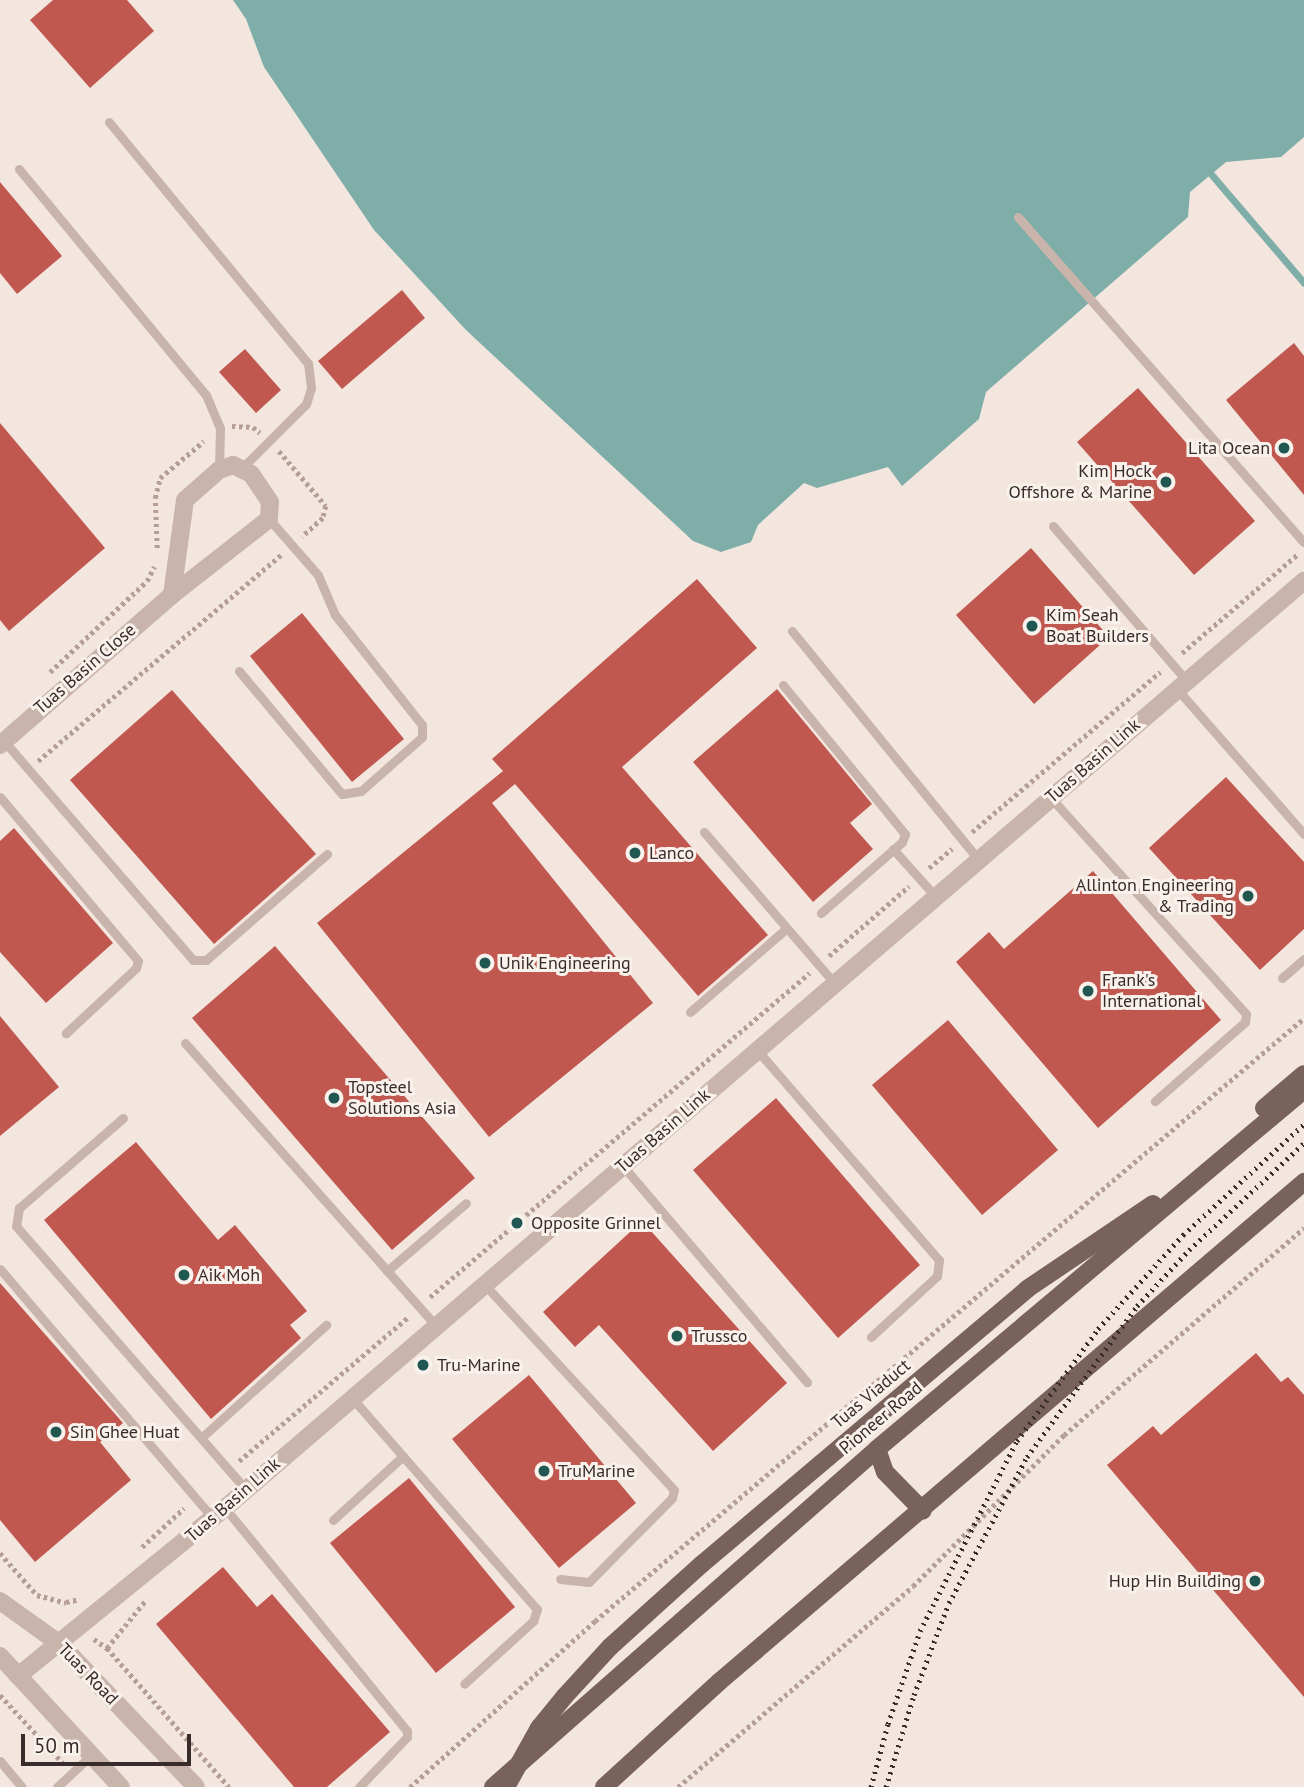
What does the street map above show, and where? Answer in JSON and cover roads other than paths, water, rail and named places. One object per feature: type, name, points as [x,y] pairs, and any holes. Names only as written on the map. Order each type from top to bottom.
[{"type":"main road","name":"Tuas Viaduct","points":[[506,1787],[539,1728],[610,1647],[1027,1289],[1152,1205],[1304,1074]]},
{"type":"main road","name":"Pioneer Road","points":[[493,1787],[877,1449],[1304,1090]]},
{"type":"main road","points":[[604,1787],[719,1682],[923,1511],[1304,1182]]},
{"type":"main road","points":[[877,1449],[885,1472],[923,1511]]},
{"type":"street","points":[[172,595],[185,500],[219,470],[233,465],[251,474],[270,502],[268,519]]},
{"type":"street","name":"Tuas Basin Close","points":[[2,743],[172,595],[268,519]]},
{"type":"street","name":"Tuas Basin Link","points":[[18,1676],[219,1513],[1304,581]]},
{"type":"street","name":"Tuas Road","points":[[0,1601],[60,1644],[196,1787]]},
{"type":"street","points":[[0,1656],[121,1787]]},
{"type":"lane","points":[[109,122],[308,363],[311,388],[306,404],[241,469]]},
{"type":"lane","points":[[19,169],[206,394],[220,428],[219,470]]},
{"type":"lane","points":[[1018,217],[1304,542]]},
{"type":"lane","points":[[239,671],[342,794],[361,791],[422,737],[422,725],[335,615],[318,575],[268,519]]},
{"type":"lane","points":[[1053,526],[1170,663],[1182,685],[1304,834]]},
{"type":"lane","points":[[792,631],[979,860]]},
{"type":"lane","points":[[783,685],[904,829],[905,838],[821,913]]},
{"type":"lane","points":[[2,743],[28,769],[193,960],[206,960],[327,854]]},
{"type":"lane","points":[[0,797],[138,961],[136,968],[66,1033]]},
{"type":"lane","points":[[1051,798],[1246,1014],[1245,1023],[1155,1101]]},
{"type":"lane","points":[[704,832],[835,984]]},
{"type":"lane","points":[[893,849],[936,897]]},
{"type":"lane","points":[[690,1012],[786,928]]},
{"type":"lane","points":[[1282,978],[1304,959]]},
{"type":"lane","points":[[186,1044],[435,1325]]},
{"type":"lane","points":[[757,1050],[939,1259],[937,1276],[871,1337]]},
{"type":"lane","points":[[123,1118],[19,1208],[16,1226],[246,1490]]},
{"type":"lane","points":[[622,1166],[807,1382]]},
{"type":"lane","points":[[387,1271],[466,1203]]},
{"type":"lane","points":[[0,1269],[196,1497],[219,1513],[407,1731],[407,1737],[359,1787]]},
{"type":"lane","points":[[484,1284],[674,1490],[672,1498],[589,1582],[560,1579]]},
{"type":"lane","points":[[201,1438],[326,1325]]},
{"type":"lane","points":[[351,1397],[537,1609],[533,1621],[464,1684]]},
{"type":"lane","points":[[333,1520],[402,1456]]},
{"type":"lane","points":[[57,1787],[90,1756]]},
{"type":"lane","points":[[0,1761],[22,1787]]},
{"type":"water","points":[[233,0],[1304,0],[1304,137],[1281,157],[1226,162],[1190,192],[1188,217],[986,392],[979,419],[902,486],[888,467],[817,488],[804,483],[758,525],[751,542],[721,552],[693,541],[466,330],[374,230],[264,67],[246,19]]},
{"type":"waterway","points":[[1211,174],[1304,283]]},
{"type":"railway","points":[[871,1787],[888,1724],[920,1631],[1017,1441],[1098,1329],[1183,1235],[1304,1124]]},
{"type":"railway","points":[[886,1787],[914,1695],[949,1603],[1027,1457],[1137,1306],[1189,1250],[1304,1143]]},
{"type":"place","name":"Lita Ocean","points":[[1284,448]]},
{"type":"place","name":"Kim Hock Offshore & Marine","points":[[1166,482]]},
{"type":"place","name":"Kim Seah Boat Builders","points":[[1032,626]]},
{"type":"place","name":"Lanco","points":[[635,853]]},
{"type":"place","name":"Allinton Engineering & Trading","points":[[1248,896]]},
{"type":"place","name":"Unik Engineering","points":[[485,963]]},
{"type":"place","name":"Frank's International","points":[[1088,991]]},
{"type":"place","name":"Topsteel Solutions Asia","points":[[334,1098]]},
{"type":"place","name":"Opposite Grinnel","points":[[517,1223]]},
{"type":"place","name":"Aik Moh","points":[[184,1275]]},
{"type":"place","name":"Trussco","points":[[677,1336]]},
{"type":"place","name":"Tru-Marine","points":[[423,1365]]},
{"type":"place","name":"Sin Ghee Huat","points":[[56,1432]]},
{"type":"place","name":"TruMarine","points":[[544,1471]]},
{"type":"place","name":"Hup Hin Building","points":[[1255,1581]]}]
